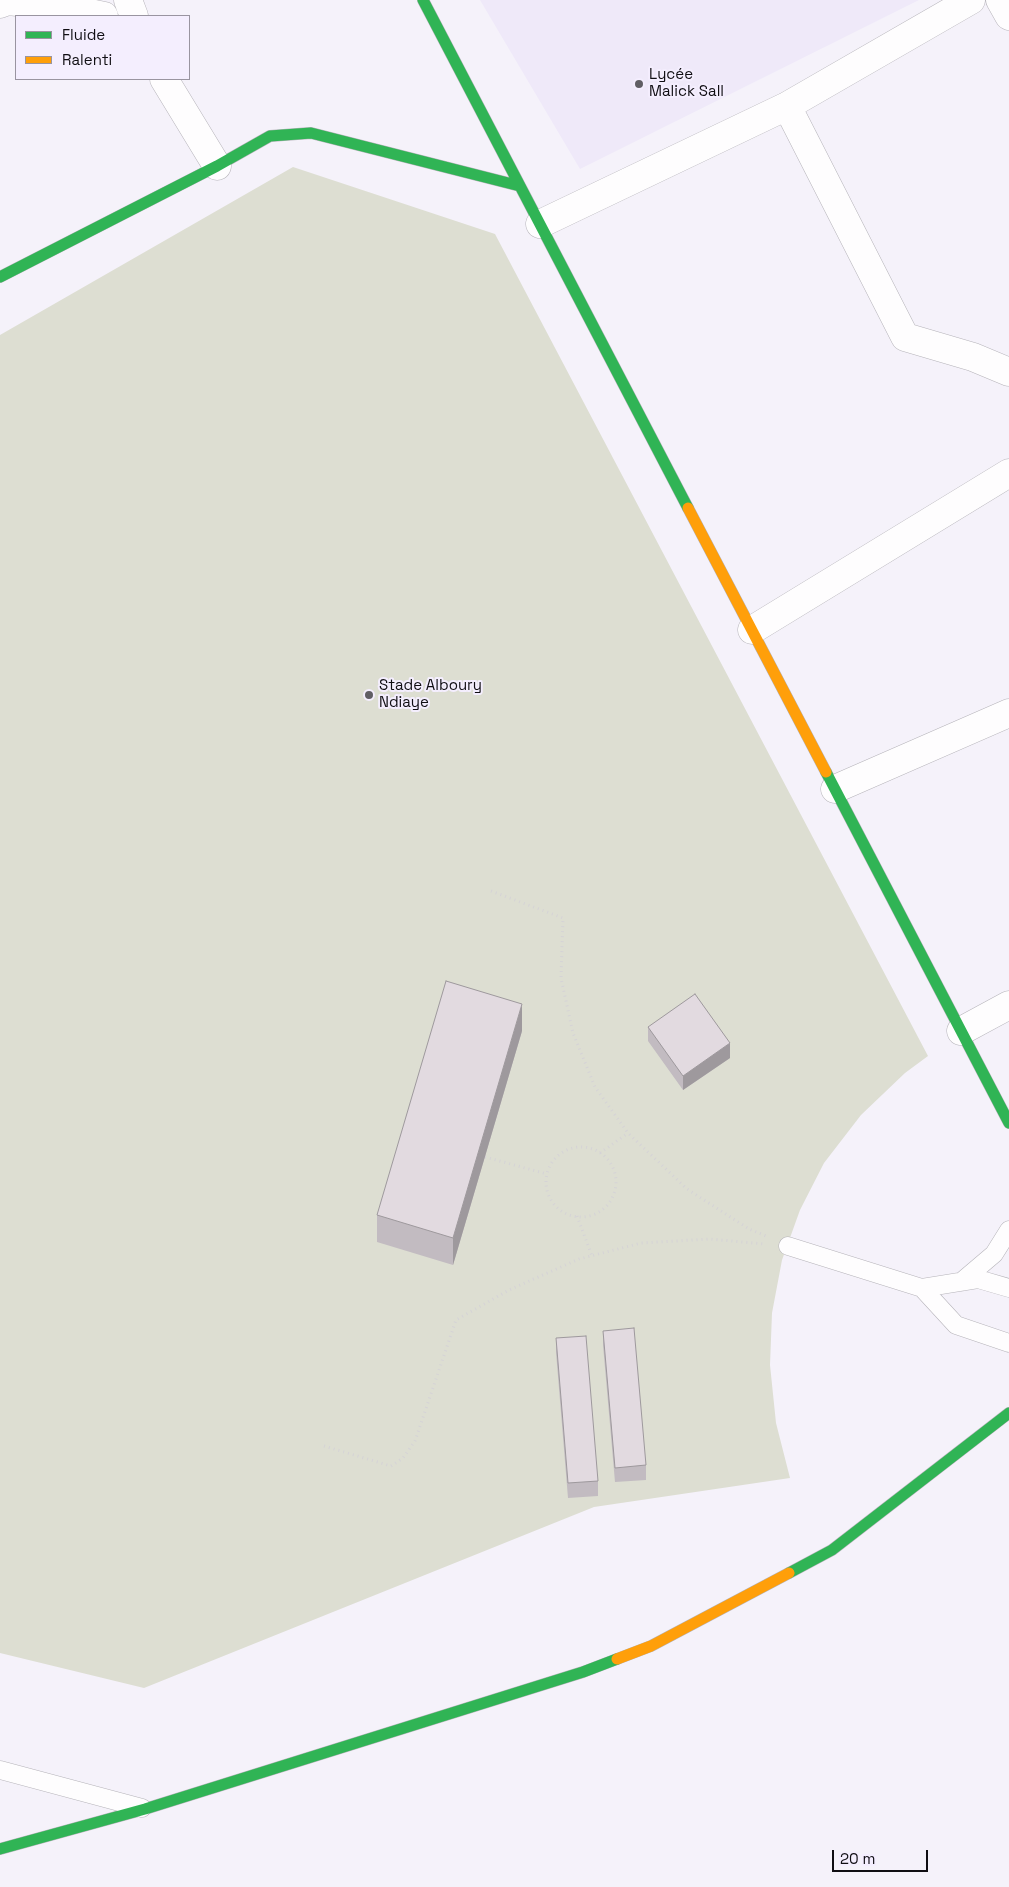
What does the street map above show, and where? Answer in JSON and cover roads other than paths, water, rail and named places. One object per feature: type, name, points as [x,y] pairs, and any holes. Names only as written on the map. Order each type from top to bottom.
[{"type":"street","points":[[128,0],[134,15]]},
{"type":"street","points":[[423,0],[1009,1123]]},
{"type":"street","points":[[540,224],[787,106],[971,0]]},
{"type":"street","points":[[1000,0],[1009,16]]},
{"type":"street","points":[[0,4],[8,1],[57,6],[99,15]]},
{"type":"street","points":[[165,80],[217,166]]},
{"type":"street","points":[[787,106],[905,337],[973,357],[1009,372]]},
{"type":"street","points":[[0,278],[217,166],[270,136],[311,133],[520,186]]},
{"type":"street","points":[[752,630],[1009,473]]},
{"type":"street","points":[[835,789],[1009,713]]},
{"type":"street","points":[[961,1031],[1009,1005]]},
{"type":"street","points":[[0,1849],[145,1809],[583,1672],[651,1646],[832,1550],[1009,1413]]},
{"type":"lane","points":[[961,1282],[994,1254],[1009,1230]]},
{"type":"lane","points":[[788,1246],[922,1288],[978,1279],[1009,1288]]},
{"type":"lane","points":[[922,1288],[956,1325],[1009,1343]]},
{"type":"lane","points":[[0,1770],[145,1809]]},
{"type":"place","name":"Lycée Malick Sall","points":[[639,84]]},
{"type":"place","name":"Stade Alboury Ndiaye","points":[[369,695]]}]
